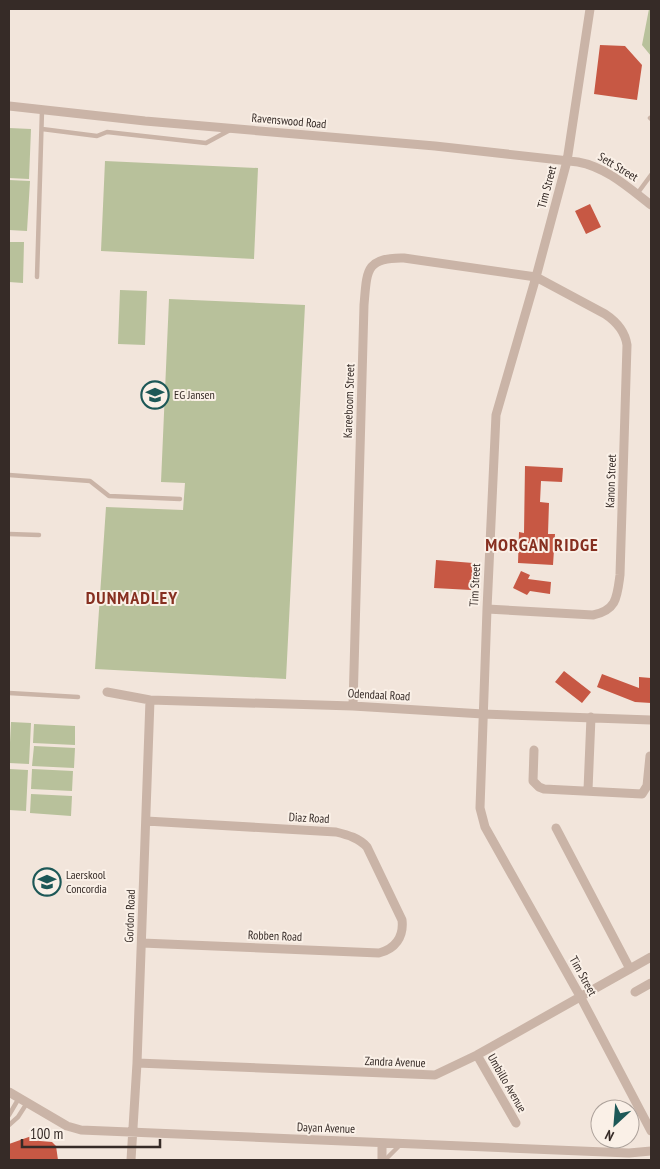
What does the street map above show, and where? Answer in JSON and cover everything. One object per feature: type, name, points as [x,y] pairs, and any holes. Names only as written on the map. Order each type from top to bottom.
[{"type":"street","name":"Tim Street","points":[[590,9],[567,161],[536,278],[496,415],[480,808],[482,820],[580,996],[651,1132]]},
{"type":"street","name":"Ravenswood Road","points":[[9,106],[234,129],[435,146],[567,161]]},
{"type":"street","name":"Sett Street","points":[[567,161],[588,164],[607,173],[651,204]]},
{"type":"street","name":"Kareeboom Street","points":[[353,706],[364,305],[371,267],[376,261],[384,258],[404,258],[536,278]]},
{"type":"street","name":"Kanon Street","points":[[487,609],[593,615],[611,608],[615,601],[620,575],[626,338],[615,321],[606,314],[536,278]]},
{"type":"street","name":"Odendaal Road","points":[[107,692],[150,700],[353,706],[483,714],[651,720]]},
{"type":"street","name":"Gordon Road","points":[[131,1160],[142,943],[150,700]]},
{"type":"street","points":[[588,790],[591,717]]},
{"type":"street","points":[[534,750],[532,776],[533,781],[539,788],[642,794],[647,786],[650,756]]},
{"type":"street","name":"Diaz Road","points":[[146,821],[336,832],[348,835],[363,842],[367,847],[402,920],[400,937]]},
{"type":"street","points":[[556,828],[630,969]]},
{"type":"street","name":"Robben Road","points":[[142,943],[379,953],[388,951],[400,937]]},
{"type":"street","name":"Zandra Avenue","points":[[137,1063],[430,1076],[442,1073],[477,1055],[580,996],[651,959]]},
{"type":"street","points":[[634,992],[651,983]]},
{"type":"street","name":"Umbillo Avenue","points":[[477,1055],[516,1124]]},
{"type":"street","name":"Dayan Avenue","points":[[9,1092],[75,1129],[620,1153],[651,1151]]},
{"type":"street","points":[[382,1143],[383,1160]]},
{"type":"lane","points":[[37,277],[42,110]]},
{"type":"lane","points":[[42,129],[97,136],[107,132],[206,143],[234,129]]},
{"type":"lane","points":[[637,194],[651,175]]},
{"type":"lane","points":[[9,475],[90,481],[109,496],[180,499]]},
{"type":"lane","points":[[9,534],[39,535]]},
{"type":"lane","points":[[9,694],[78,697]]},
{"type":"lane","points":[[9,1115],[23,1100]]},
{"type":"lane","points":[[9,1125],[18,1117],[23,1100]]},
{"type":"lane","points":[[383,1160],[401,1144]]},
{"type":"green space","points":[[649,9],[651,9],[651,56],[642,45]]},
{"type":"green space","points":[[9,128],[31,129],[29,179],[9,178]]},
{"type":"green space","points":[[105,161],[258,168],[254,259],[101,251]]},
{"type":"green space","points":[[9,180],[30,181],[27,231],[9,230]]},
{"type":"green space","points":[[9,242],[24,242],[23,283],[9,282]]},
{"type":"green space","points":[[120,290],[147,291],[145,345],[118,344]]},
{"type":"green space","points":[[169,299],[305,305],[286,679],[95,669],[106,507],[183,510],[185,483],[161,482]]},
{"type":"green space","points":[[11,722],[31,723],[29,764],[9,763]]},
{"type":"green space","points":[[34,724],[75,726],[75,745],[33,743]]},
{"type":"green space","points":[[34,746],[75,748],[74,768],[32,766]]},
{"type":"green space","points":[[9,769],[28,770],[26,811],[9,810]]},
{"type":"green space","points":[[32,769],[73,771],[72,791],[31,789]]},
{"type":"green space","points":[[31,794],[72,796],[71,816],[30,813]]},
{"type":"building","points":[[600,45],[625,46],[642,65],[637,100],[594,94]]},
{"type":"building","points":[[590,204],[601,227],[586,234],[575,211]]},
{"type":"building","points":[[525,466],[563,468],[562,482],[541,481],[540,502],[549,503],[548,534],[555,534],[553,565],[518,563],[519,532],[524,533]]},
{"type":"building","points":[[436,560],[473,563],[471,590],[434,588]]},
{"type":"building","points":[[521,571],[530,575],[528,579],[551,582],[550,594],[530,591],[527,595],[513,588]]},
{"type":"building","points":[[564,671],[591,692],[582,703],[555,682]]},
{"type":"building","points":[[602,674],[639,688],[639,677],[651,678],[651,703],[635,702],[597,687]]},
{"type":"building","points":[[40,1133],[40,1141],[52,1142],[56,1146],[58,1160],[9,1160],[9,1144]]},
{"type":"place","name":"EG Jansen","points":[[155,395]]},
{"type":"place","name":"Laerskool Concordia","points":[[47,882]]},
{"type":"district","name":"MORGAN RIDGE","points":[[542,545]]},
{"type":"district","name":"DUNMADLEY","points":[[132,598]]}]
